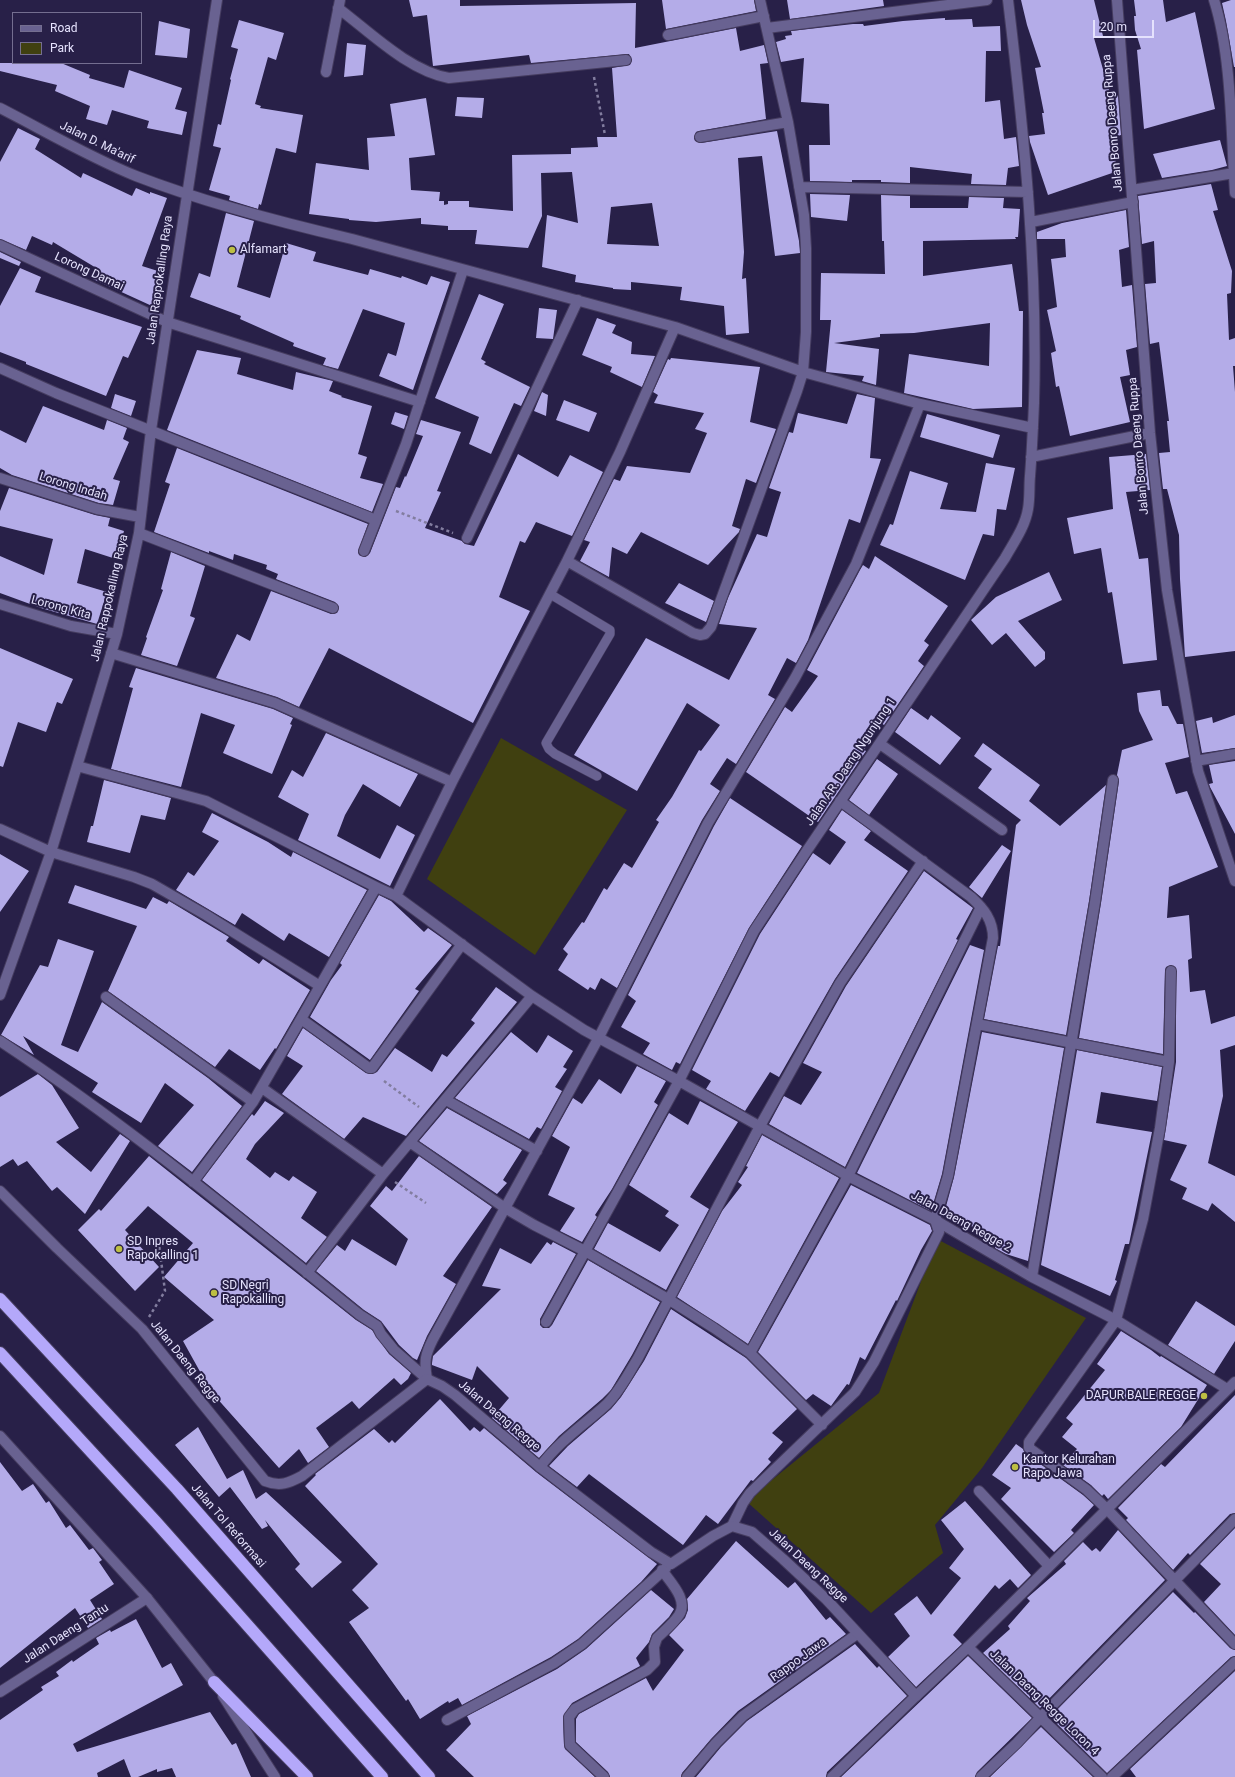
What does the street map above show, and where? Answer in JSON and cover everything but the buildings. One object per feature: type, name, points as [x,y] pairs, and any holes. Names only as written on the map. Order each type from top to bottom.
[{"type":"highway","name":"Jalan Tol Reformasi","points":[[0,1299],[177,1489],[429,1777]]},
{"type":"highway","points":[[0,1353],[156,1522],[382,1777]]},
{"type":"highway","points":[[214,1682],[307,1777]]},
{"type":"street","name":"Jalan Rappokalling Raya","points":[[0,994],[51,852],[117,634],[139,533],[151,430],[186,194],[217,0]]},
{"type":"street","points":[[567,561],[693,633],[700,635],[705,634],[711,627],[727,587],[803,372],[806,332],[806,248],[804,215],[788,122],[760,0]]},
{"type":"street","points":[[767,28],[987,0]]},
{"type":"street","name":"Jalan AR. Daeng Ngunjung 1","points":[[546,1322],[679,1081],[746,946],[840,801],[948,644],[1016,540],[1024,524],[1028,509],[1033,428],[1035,321],[1031,222],[1008,0]]},
{"type":"street","name":"Jalan Bonro Daeng Ruppa","points":[[1117,0],[1150,433],[1167,590],[1196,761],[1202,785],[1235,881]]},
{"type":"street","points":[[1214,0],[1221,31],[1227,76],[1235,193]]},
{"type":"street","points":[[326,72],[339,4],[409,63],[436,76],[449,78],[626,60]]},
{"type":"street","points":[[668,35],[764,16]]},
{"type":"street","name":"Jalan D. Ma'arif","points":[[0,108],[69,144],[135,175],[186,194],[298,226],[352,239],[675,327],[803,372],[920,404],[1033,428]]},
{"type":"street","points":[[700,137],[788,122]]},
{"type":"street","points":[[1132,190],[1234,173]]},
{"type":"street","points":[[799,186],[1028,192]]},
{"type":"street","points":[[1031,222],[1133,202]]},
{"type":"street","name":"Lorong Damai","points":[[0,244],[167,322],[420,402]]},
{"type":"street","points":[[364,551],[420,402],[463,270]]},
{"type":"street","points":[[467,538],[578,300]]},
{"type":"street","points":[[396,896],[452,782],[567,561],[620,452],[675,327]]},
{"type":"street","points":[[0,368],[56,393],[376,520]]},
{"type":"street","points":[[426,1379],[424,1363],[426,1352],[598,1040],[708,823],[794,678],[856,564],[920,404]]},
{"type":"street","points":[[1031,456],[1150,433]]},
{"type":"street","name":"Lorong Indah","points":[[0,478],[97,509],[140,517]]},
{"type":"street","points":[[139,533],[333,608]]},
{"type":"street","name":"Lorong Kita","points":[[0,604],[71,626],[117,634]]},
{"type":"street","points":[[111,653],[275,703],[452,782]]},
{"type":"street","points":[[880,744],[1002,830]]},
{"type":"street","points":[[1196,761],[1235,754]]},
{"type":"street","name":"Jalan Daeng Regge 2","points":[[77,766],[206,801],[396,896],[532,996],[598,1040],[679,1081],[848,1176],[935,1220],[1032,1277],[1116,1320],[1227,1389]]},
{"type":"street","points":[[1032,1277],[1114,780]]},
{"type":"street","points":[[447,1720],[554,1663],[582,1644],[662,1570],[732,1526],[743,1503],[750,1493],[855,1392],[874,1362],[939,1232],[935,1220],[948,1176],[993,938],[993,927],[981,907],[923,861],[840,801]]},
{"type":"street","points":[[0,829],[51,852],[134,877],[152,884],[206,915],[320,986]]},
{"type":"street","points":[[540,1467],[557,1446],[613,1397],[638,1358],[760,1126],[840,983],[923,861]]},
{"type":"street","points":[[193,1182],[262,1088],[376,887]]},
{"type":"street","points":[[750,1353],[848,1176],[981,907]]},
{"type":"street","points":[[301,1019],[369,1068],[372,1068],[462,944]]},
{"type":"street","points":[[1171,971],[1169,1062],[1160,1128],[1143,1219],[1116,1320],[1029,1442],[1029,1448],[1087,1490],[1107,1509],[1235,1644]]},
{"type":"street","points":[[307,1273],[384,1174],[433,1117],[532,996]]},
{"type":"street","points":[[106,997],[253,1102]]},
{"type":"street","points":[[977,1024],[1169,1062]]},
{"type":"street","points":[[0,1041],[62,1082],[377,1326],[394,1350],[426,1379]]},
{"type":"street","points":[[262,1088],[384,1174]]},
{"type":"street","points":[[446,1100],[537,1151]]},
{"type":"street","points":[[410,1143],[505,1208],[534,1225],[585,1251],[668,1299],[750,1353],[822,1425]]},
{"type":"street","name":"Jalan Daeng Regge","points":[[0,1191],[142,1329],[266,1481],[280,1485],[290,1483],[302,1476],[426,1379],[442,1386],[455,1395],[540,1467],[651,1552],[671,1564]]},
{"type":"street","points":[[832,1777],[968,1647],[1235,1382]]},
{"type":"street","points":[[0,1436],[147,1598],[214,1682],[275,1777]]},
{"type":"street","points":[[979,1491],[1049,1566]]},
{"type":"street","points":[[981,1777],[1017,1743],[1040,1717],[1235,1518]]},
{"type":"street","name":"Jalan Daeng Regge","points":[[732,1526],[752,1532],[826,1599],[916,1696]]},
{"type":"street","points":[[604,1777],[570,1745],[569,1717],[575,1709],[647,1670],[655,1662],[654,1647],[657,1638],[679,1615],[682,1604],[680,1598],[662,1570]]},
{"type":"street","name":"Jalan Daeng Tantu","points":[[0,1692],[147,1598]]},
{"type":"street","name":"Rappo Jawa","points":[[687,1777],[716,1743],[743,1716],[857,1634]]},
{"type":"street","name":"Jalan Daeng Regge Loron 4","points":[[968,1647],[1102,1777]]},
{"type":"street","points":[[1112,1777],[1235,1662]]},
{"type":"lane","points":[[550,594],[610,630],[610,634],[546,743],[549,749],[555,754],[597,776]]},
{"type":"path","points":[[591,63],[605,135]]},
{"type":"path","points":[[382,505],[467,538]]},
{"type":"path","points":[[384,1082],[433,1117]]},
{"type":"path","points":[[384,1174],[426,1203]]},
{"type":"path","points":[[142,1329],[165,1291],[158,1237]]},
{"type":"green space","points":[[501,738],[627,810],[535,955],[427,879]]},
{"type":"green space","points":[[937,1239],[1086,1318],[982,1468],[935,1525],[943,1553],[871,1613],[746,1501],[879,1393]]},
{"type":"place","name":"Alfamart","points":[[232,250]]},
{"type":"place","name":"SD Inpres Rapokalling 1","points":[[119,1249]]},
{"type":"place","name":"SD Negri Rapokalling","points":[[214,1293]]},
{"type":"place","name":"DAPUR BALE REGGE","points":[[1204,1396]]},
{"type":"place","name":"Kantor Kelurahan Rapo Jawa","points":[[1015,1467]]}]
